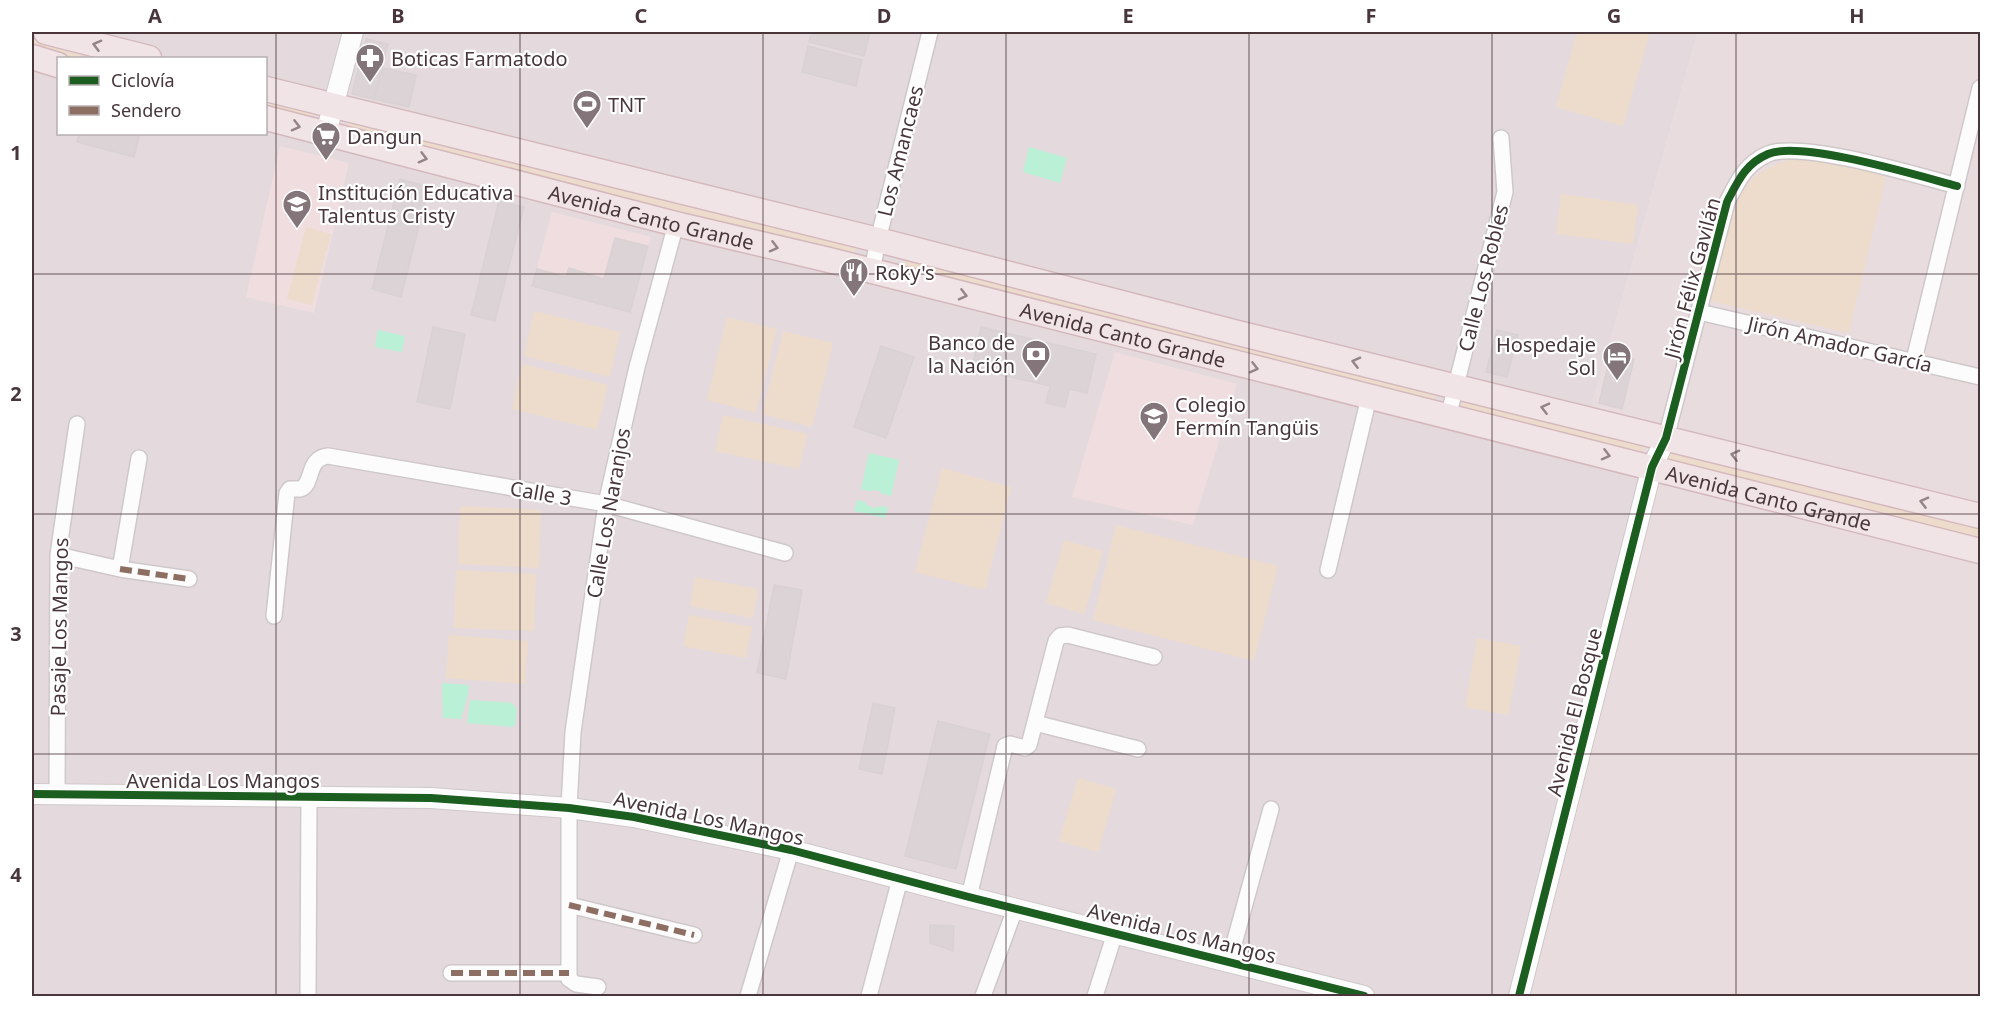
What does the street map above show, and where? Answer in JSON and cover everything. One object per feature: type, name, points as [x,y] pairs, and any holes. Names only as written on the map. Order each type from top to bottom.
[{"type":"main road","points":[[46,32],[145,57]]},
{"type":"main road","points":[[32,57],[57,65]]},
{"type":"main road","name":"Avenida Canto Grande","points":[[267,89],[1980,516]]},
{"type":"main road","name":"Avenida Canto Grande","points":[[267,118],[676,224],[872,271],[1980,550]]},
{"type":"street","points":[[326,133],[353,32]]},
{"type":"street","name":"Los Amancaes","points":[[872,271],[930,32]]},
{"type":"street","points":[[1914,360],[1980,88]]},
{"type":"street","name":"Calle Los Robles","points":[[1448,417],[1505,192],[1501,138]]},
{"type":"street","name":"Jirón Félix Gavilán","points":[[1666,438],[1727,202],[1742,172],[1769,154],[1800,151],[1871,163],[1957,186]]},
{"type":"street","name":"Calle Los Naranjos","points":[[569,973],[569,808],[573,732],[606,504],[637,367],[676,224]]},
{"type":"street","name":"Jirón Amador García","points":[[1699,312],[1980,377]]},
{"type":"street","points":[[1328,570],[1369,397]]},
{"type":"street","name":"Pasaje Los Mangos","points":[[57,795],[58,555],[77,424]]},
{"type":"street","name":"Avenida El Bosque","points":[[1519,996],[1652,467],[1666,438]]},
{"type":"street","name":"Calle 3","points":[[274,616],[287,493],[290,489],[304,487],[315,463],[321,457],[328,456],[606,504],[785,553]]},
{"type":"street","points":[[120,568],[139,458]]},
{"type":"street","points":[[58,555],[189,579]]},
{"type":"street","points":[[969,897],[1005,746],[1010,744],[1025,748],[1029,745],[1056,641],[1060,636],[1068,635],[1154,657]]},
{"type":"street","points":[[1035,723],[1138,749]]},
{"type":"street","name":"Avenida Los Mangos","points":[[32,794],[431,798],[569,808],[634,817],[791,850],[1364,996]]},
{"type":"street","points":[[308,996],[309,797]]},
{"type":"street","points":[[1229,962],[1271,809]]},
{"type":"street","points":[[748,996],[791,850]]},
{"type":"street","points":[[869,996],[900,879]]},
{"type":"street","points":[[569,905],[694,935]]},
{"type":"street","points":[[983,996],[1016,909]]},
{"type":"street","points":[[1095,996],[1115,933]]},
{"type":"street","points":[[451,973],[569,973],[569,979],[576,984],[598,987]]},
{"type":"shaded area","points":[[32,32],[1698,32],[1583,437],[1643,476],[1512,996],[32,996]]},
{"type":"shaded area","points":[[1577,32],[1650,32],[1623,126],[1556,107]]},
{"type":"shaded area","points":[[1698,32],[1980,32],[1980,996],[1512,996],[1583,437]]},
{"type":"shaded area","points":[[32,36],[115,57],[57,57],[32,51]]},
{"type":"shaded area","points":[[267,96],[310,108],[313,116],[307,121],[267,111]]},
{"type":"shaded area","points":[[348,120],[854,243],[856,251],[852,256],[349,133]]},
{"type":"shaded area","name":"Institución Educativa Talentus Cristy","points":[[280,146],[349,163],[314,313],[246,297]]},
{"type":"shaded area","points":[[1029,147],[1067,158],[1060,183],[1023,172]]},
{"type":"shaded area","points":[[1800,156],[1851,165],[1886,177],[1849,333],[1710,301],[1733,208],[1739,197],[1759,174],[1768,168]]},
{"type":"shaded area","points":[[1561,194],[1638,205],[1633,244],[1556,234]]},
{"type":"shaded area","points":[[552,212],[651,237],[630,312],[532,286]]},
{"type":"shaded area","points":[[306,227],[331,234],[312,305],[287,299]]},
{"type":"shaded area","points":[[905,259],[1436,391],[1434,401],[1430,403],[903,268]]},
{"type":"shaded area","points":[[534,311],[620,332],[610,377],[524,356]]},
{"type":"shaded area","points":[[727,317],[777,329],[756,413],[707,400]]},
{"type":"shaded area","points":[[378,330],[405,336],[402,352],[375,347]]},
{"type":"shaded area","points":[[783,331],[833,343],[812,427],[762,414]]},
{"type":"shaded area","name":"Colegio Fermín Tangüis","points":[[1115,352],[1237,384],[1193,525],[1072,497]]},
{"type":"shaded area","points":[[522,364],[608,385],[597,430],[512,409]]},
{"type":"shaded area","points":[[1464,401],[1646,442],[1641,455],[1465,411],[1461,407]]},
{"type":"shaded area","points":[[723,415],[807,434],[799,469],[715,451]]},
{"type":"shaded area","points":[[1672,446],[1980,521],[1980,540],[1663,461]]},
{"type":"shaded area","points":[[869,453],[899,460],[891,496],[877,490],[861,489]]},
{"type":"shaded area","points":[[942,468],[1011,487],[985,590],[915,572]]},
{"type":"shaded area","points":[[857,500],[875,508],[888,507],[885,518],[854,511]]},
{"type":"shaded area","points":[[460,506],[541,510],[539,568],[458,564]]},
{"type":"shaded area","points":[[1116,525],[1278,566],[1254,661],[1093,620]]},
{"type":"shaded area","points":[[1064,540],[1103,551],[1084,614],[1046,603]]},
{"type":"shaded area","points":[[456,570],[536,574],[534,631],[454,628]]},
{"type":"shaded area","points":[[695,577],[758,589],[753,618],[690,606]]},
{"type":"shaded area","points":[[689,615],[752,627],[746,658],[683,646]]},
{"type":"shaded area","points":[[449,635],[528,641],[525,684],[446,678]]},
{"type":"shaded area","points":[[1477,638],[1521,646],[1508,715],[1465,707]]},
{"type":"shaded area","points":[[442,683],[469,685],[461,719],[443,718]]},
{"type":"shaded area","points":[[472,700],[512,703],[517,709],[515,725],[512,727],[467,723]]},
{"type":"shaded area","points":[[1078,778],[1116,789],[1098,852],[1059,841]]},
{"type":"building","points":[[812,32],[870,32],[864,56],[809,42]]},
{"type":"building","points":[[366,39],[388,44],[374,99],[352,94]]},
{"type":"building","points":[[808,46],[862,60],[856,86],[802,72]]},
{"type":"building","points":[[383,68],[416,75],[409,107],[374,99]]},
{"type":"building","points":[[79,135],[140,135],[134,157],[77,142]]},
{"type":"building","points":[[400,179],[429,187],[401,297],[372,289]]},
{"type":"building","points":[[499,201],[524,207],[495,321],[471,315]]},
{"type":"building","points":[[615,238],[648,246],[630,312],[532,286],[537,269],[566,277],[569,268],[604,279]]},
{"type":"building","points":[[433,327],[465,334],[450,409],[417,402]]},
{"type":"building","points":[[981,327],[1096,354],[1087,393],[1069,389],[1065,407],[1046,403],[1050,386],[972,368]]},
{"type":"building","points":[[1497,330],[1518,335],[1507,377],[1486,372]]},
{"type":"building","points":[[881,346],[914,357],[886,438],[854,427]]},
{"type":"building","name":"Hospedaje Sol","points":[[1611,353],[1634,359],[1622,409],[1599,403]]},
{"type":"building","points":[[774,585],[802,590],[786,679],[757,673]]},
{"type":"building","points":[[873,703],[895,708],[882,774],[859,769]]},
{"type":"building","points":[[938,721],[990,734],[956,869],[905,856]]},
{"type":"building","points":[[930,925],[954,926],[953,951],[930,943]]},
{"type":"marked path","points":[[120,569],[189,579]]},
{"type":"marked path","points":[[569,905],[694,935]]},
{"type":"marked path","points":[[451,973],[569,973]]},
{"type":"cycle path","points":[[1519,996],[1652,467],[1666,438],[1727,202],[1735,187],[1753,163],[1768,154],[1784,151],[1832,155],[1957,186]]},
{"type":"cycle path","points":[[32,794],[431,798],[569,808],[634,817],[791,850],[1364,996]]},
{"type":"place","name":"Boticas Farmatodo","points":[[370,84]]},
{"type":"place","name":"TNT","points":[[587,130]]},
{"type":"place","name":"Dangun","points":[[326,162]]},
{"type":"place","name":"Institución Educativa Talentus Cristy","points":[[297,230]]},
{"type":"place","name":"Roky's","points":[[854,298]]},
{"type":"place","name":"Banco de la Nación","points":[[1036,380]]},
{"type":"place","name":"Hospedaje Sol","points":[[1617,382]]},
{"type":"place","name":"Colegio Fermín Tangüis","points":[[1154,442]]}]
